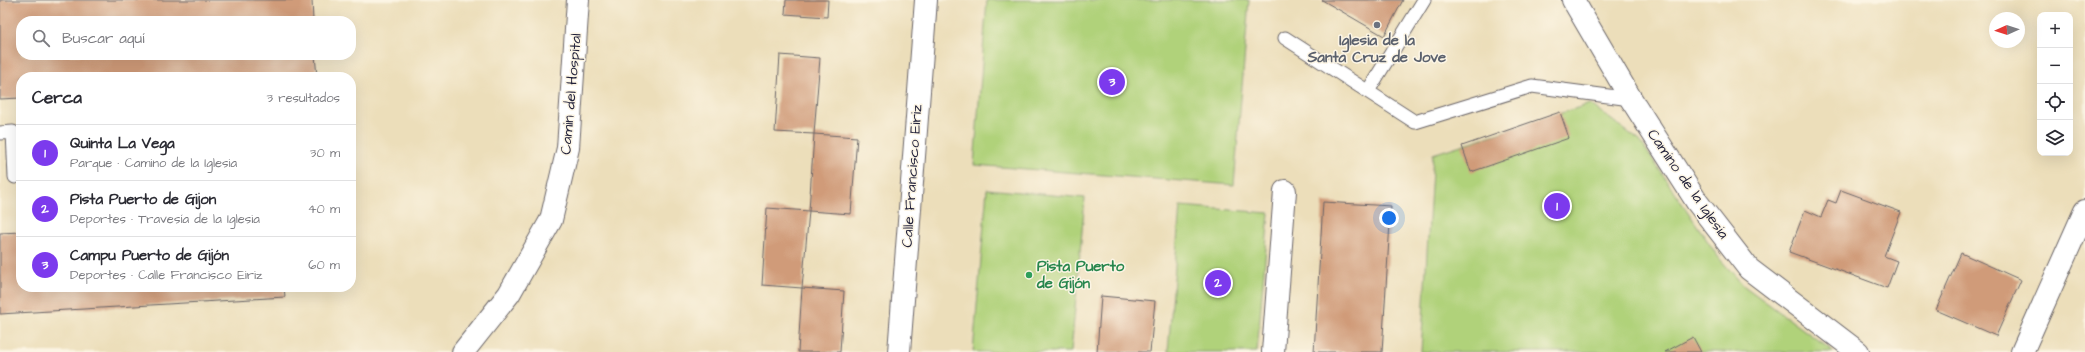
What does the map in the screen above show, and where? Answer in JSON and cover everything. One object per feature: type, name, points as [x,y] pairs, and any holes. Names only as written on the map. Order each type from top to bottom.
[{"type":"street","name":"Camin del Hospital","points":[[463,352],[509,294],[551,220],[568,148],[578,0]]},
{"type":"street","name":"Calle Francisco Eiriz","points":[[899,352],[926,0]]},
{"type":"street","name":"Camino de la Iglesia","points":[[1573,0],[1631,99],[1697,202],[1749,269],[1858,352]]},
{"type":"street","points":[[1273,352],[1285,191]]},
{"type":"street","points":[[2022,352],[2085,211]]},
{"type":"lane","points":[[1368,91],[1424,0]]},
{"type":"lane","points":[[1285,38],[1415,122],[1532,86],[1631,99]]},
{"type":"lane","points":[[0,133],[13,132],[15,176]]},
{"type":"green space","points":[[987,0],[1249,0],[1234,185],[974,165]]},
{"type":"green space","points":[[1590,104],[1640,141],[1719,258],[1744,286],[1834,352],[1421,352],[1433,154]]},
{"type":"green space","name":"Pista Puerto de Gijón","points":[[987,189],[1085,198],[1071,352],[973,352]]},
{"type":"green space","points":[[1180,206],[1269,213],[1257,352],[1168,352]]},
{"type":"building","points":[[0,0],[312,0],[313,16],[16,16],[16,60],[315,60],[317,72],[16,72],[16,98],[0,99]]},
{"type":"building","points":[[786,0],[828,0],[827,17],[785,14]]},
{"type":"building","name":"Iglesia de la Santa Cruz de Jove","points":[[1322,0],[1403,0],[1384,36]]},
{"type":"building","points":[[780,55],[820,58],[814,134],[775,132]]},
{"type":"building","points":[[1560,112],[1569,138],[1471,172],[1462,146]]},
{"type":"building","points":[[814,134],[857,137],[851,214],[809,211]]},
{"type":"building","points":[[1841,190],[1901,212],[1884,256],[1897,261],[1887,288],[1789,252],[1805,210],[1821,217],[1828,200],[1836,203]]},
{"type":"building","points":[[1323,202],[1391,206],[1382,352],[1314,352]]},
{"type":"building","points":[[767,208],[809,211],[802,288],[762,285]]},
{"type":"building","points":[[16,232],[16,292],[284,292],[285,297],[0,314],[0,233]]},
{"type":"building","points":[[1961,253],[2021,280],[1996,336],[1936,310]]},
{"type":"building","points":[[802,288],[844,291],[840,352],[798,352]]},
{"type":"building","points":[[1101,296],[1155,301],[1150,352],[1097,352]]},
{"type":"building","points":[[1693,337],[1701,352],[1665,352]]},
{"type":"place","name":"Iglesia de la Santa Cruz de Jove","points":[[1377,25]]},
{"type":"place","name":"Campu Puerto de Gijón","points":[[1112,82]]},
{"type":"place","name":"Quinta La Vega","points":[[1557,206]]},
{"type":"place","name":"Pista Puerto de Gijón","points":[[1029,275]]},
{"type":"place","name":"Pista Puerto de Gijon","points":[[1218,283]]}]
